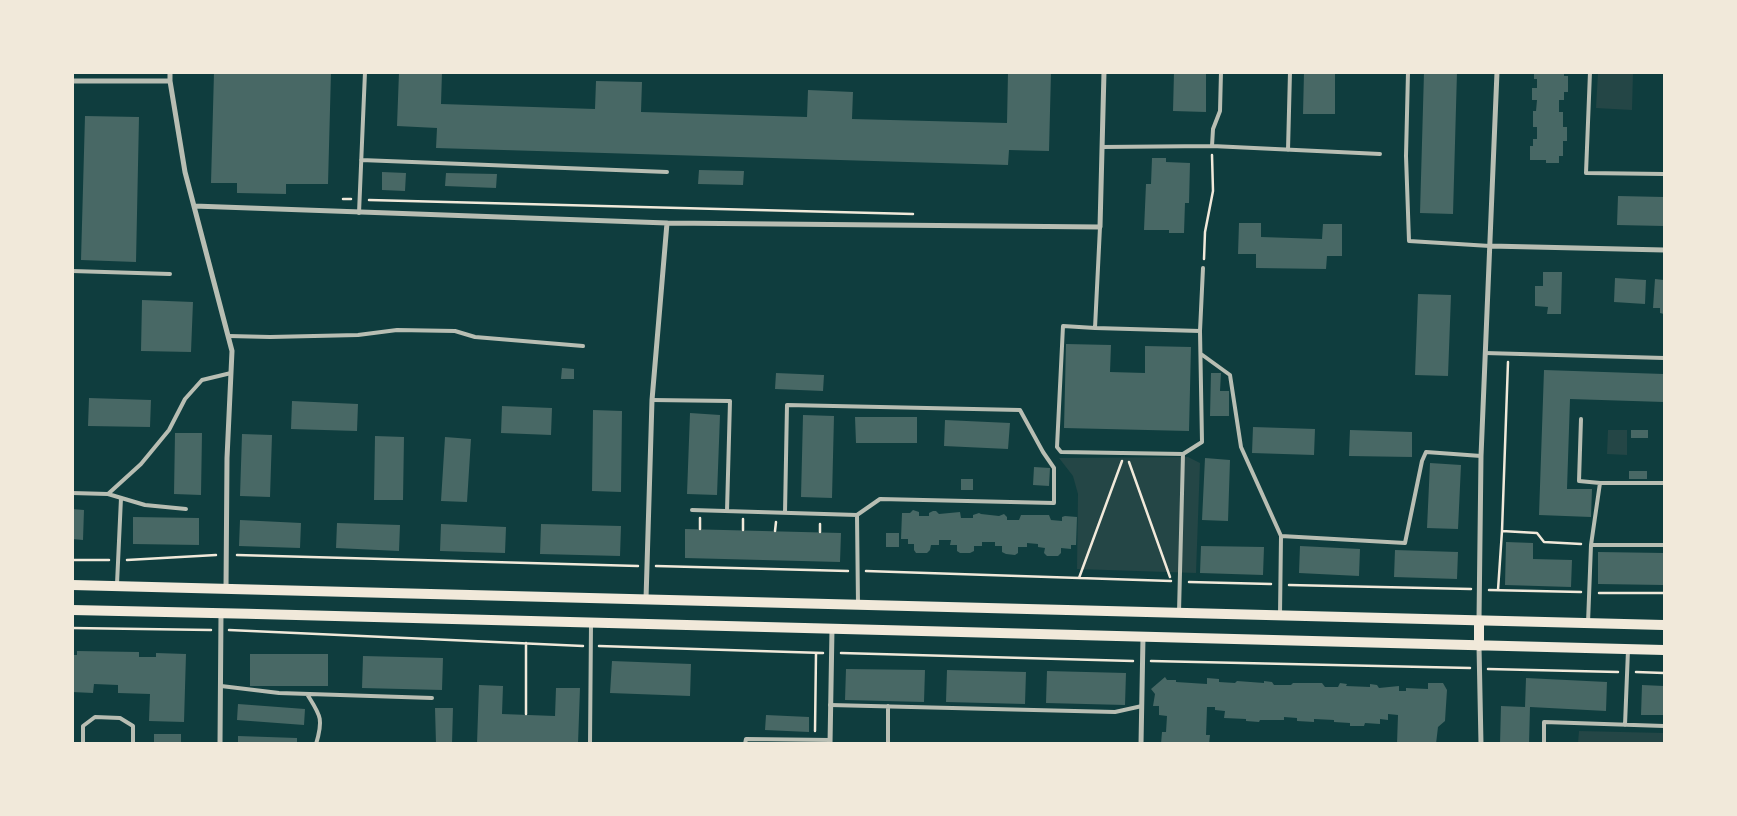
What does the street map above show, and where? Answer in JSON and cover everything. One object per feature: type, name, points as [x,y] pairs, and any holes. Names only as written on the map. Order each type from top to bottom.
[{"type":"main road","points":[[72,585],[1664,625]]},
{"type":"main road","points":[[72,610],[1664,650]]},
{"type":"main road","points":[[1479,620],[1479,646]]},
{"type":"street","points":[[170,72],[185,172],[232,351],[227,458],[226,590]]},
{"type":"street","points":[[194,206],[667,223],[1100,227],[1104,72]]},
{"type":"street","points":[[1479,620],[1481,456],[1497,72]]},
{"type":"street","points":[[72,81],[170,81]]},
{"type":"street","points":[[646,599],[652,400],[667,223]]},
{"type":"street","points":[[1490,246],[1664,250]]},
{"type":"street","points":[[220,744],[222,613]]},
{"type":"street","points":[[830,742],[832,628]]},
{"type":"street","points":[[1141,744],[1143,637]]},
{"type":"street","points":[[1479,646],[1481,744]]},
{"type":"lane","points":[[359,213],[365,72]]},
{"type":"lane","points":[[1212,146],[1213,128],[1220,111],[1221,72]]},
{"type":"lane","points":[[1288,150],[1290,72]]},
{"type":"lane","points":[[1408,72],[1406,156],[1409,241],[1490,246]]},
{"type":"lane","points":[[1590,72],[1586,172],[1664,174]]},
{"type":"lane","points":[[1102,147],[1212,146],[1380,154]]},
{"type":"lane","points":[[361,160],[667,172]]},
{"type":"lane","points":[[1095,328],[1100,227]]},
{"type":"lane","points":[[1200,331],[1063,326],[1057,447],[1061,452],[1183,454],[1202,442],[1200,331],[1203,268]]},
{"type":"lane","points":[[72,271],[170,274]]},
{"type":"lane","points":[[229,336],[358,335],[397,330],[455,331],[475,337],[583,346]]},
{"type":"lane","points":[[1485,353],[1664,358]]},
{"type":"lane","points":[[1200,354],[1230,375],[1241,447],[1281,536],[1280,614]]},
{"type":"lane","points":[[108,494],[141,464],[158,444],[185,399],[202,380],[231,373]]},
{"type":"lane","points":[[652,400],[730,401],[727,511]]},
{"type":"lane","points":[[692,510],[785,513],[857,515],[880,499],[1054,503],[1054,468],[1020,410],[787,405],[785,513]]},
{"type":"lane","points":[[1581,419],[1579,481],[1600,484],[1664,482]]},
{"type":"lane","points":[[1281,536],[1405,543],[1422,461],[1426,452],[1481,456]]},
{"type":"lane","points":[[1179,612],[1183,454]]},
{"type":"lane","points":[[1588,623],[1591,544],[1600,484]]},
{"type":"lane","points":[[72,493],[108,494],[145,505],[186,508]]},
{"type":"lane","points":[[117,587],[121,498]]},
{"type":"lane","points":[[857,515],[858,604]]},
{"type":"lane","points":[[1591,544],[1664,544]]},
{"type":"lane","points":[[590,744],[591,622]]},
{"type":"lane","points":[[1625,725],[1628,649]]},
{"type":"lane","points":[[221,686],[279,694],[432,698]]},
{"type":"lane","points":[[307,694],[320,716],[320,728],[316,744]]},
{"type":"lane","points":[[830,705],[1115,712],[1142,706]]},
{"type":"lane","points":[[888,706],[888,744]]},
{"type":"lane","points":[[83,744],[83,726],[95,717],[120,718],[133,726],[132,744]]},
{"type":"lane","points":[[1544,744],[1544,722],[1664,726]]},
{"type":"lane","points":[[746,744],[746,739],[830,742]]},
{"type":"path","points":[[1203,268],[1205,232],[1213,191],[1212,146]]},
{"type":"path","points":[[342,199],[922,214]]},
{"type":"path","points":[[1498,590],[1508,354]]},
{"type":"path","points":[[1078,578],[1126,452]]},
{"type":"path","points":[[1126,452],[1171,581]]},
{"type":"path","points":[[1502,531],[1537,533],[1544,542],[1591,544]]},
{"type":"path","points":[[72,560],[119,560],[227,554],[1589,593],[1664,593]]},
{"type":"path","points":[[72,628],[221,630],[591,646],[816,653],[1664,673]]},
{"type":"path","points":[[526,643],[526,714]]},
{"type":"path","points":[[815,740],[816,653]]},
{"type":"shaded area","points":[[1598,73],[1633,73],[1632,110],[1596,108]]},
{"type":"shaded area","points":[[1608,430],[1627,430],[1627,455],[1607,454]]},
{"type":"shaded area","points":[[1188,457],[1200,463],[1196,573],[1077,569],[1078,494],[1073,476],[1059,458]]},
{"type":"shaded area","points":[[1579,731],[1664,733],[1664,743],[1578,743]]},
{"type":"building","points":[[214,72],[331,72],[328,184],[286,184],[286,194],[237,193],[237,183],[211,183]]},
{"type":"building","points":[[399,72],[442,72],[441,104],[595,109],[596,81],[642,82],[641,112],[807,117],[808,90],[853,92],[852,119],[1007,123],[1008,72],[1051,72],[1049,151],[1009,150],[1008,165],[436,148],[437,128],[397,126]]},
{"type":"building","points":[[1174,72],[1206,72],[1206,112],[1173,111]]},
{"type":"building","points":[[1304,72],[1335,72],[1335,114],[1303,114]]},
{"type":"building","points":[[1424,72],[1457,72],[1453,214],[1420,213]]},
{"type":"building","points":[[1534,72],[1564,72],[1564,76],[1568,76],[1568,92],[1564,92],[1564,100],[1559,100],[1559,112],[1563,112],[1563,127],[1567,127],[1567,141],[1563,141],[1563,156],[1559,156],[1559,163],[1546,163],[1546,160],[1530,160],[1530,146],[1533,146],[1533,139],[1537,139],[1537,127],[1533,127],[1533,111],[1536,111],[1537,100],[1532,100],[1532,88],[1537,88],[1537,79],[1534,79]]},
{"type":"building","points":[[85,116],[139,117],[136,262],[81,260]]},
{"type":"building","points":[[1152,158],[1166,158],[1166,162],[1190,163],[1189,203],[1185,203],[1184,233],[1169,233],[1169,230],[1144,230],[1146,184],[1151,184]]},
{"type":"building","points":[[699,170],[744,171],[743,185],[698,184]]},
{"type":"building","points":[[382,172],[406,173],[405,191],[382,190]]},
{"type":"building","points":[[446,173],[497,174],[496,188],[445,186]]},
{"type":"building","points":[[1618,196],[1664,197],[1664,226],[1617,225]]},
{"type":"building","points":[[1239,223],[1261,223],[1261,237],[1322,239],[1323,224],[1342,224],[1342,256],[1327,256],[1326,269],[1256,268],[1256,254],[1238,254]]},
{"type":"building","points":[[1543,272],[1562,272],[1561,314],[1547,314],[1548,307],[1535,306],[1535,286],[1543,286]]},
{"type":"building","points":[[1615,278],[1646,280],[1645,304],[1614,302]]},
{"type":"building","points":[[1655,279],[1664,280],[1664,314],[1660,313],[1660,308],[1653,308]]},
{"type":"building","points":[[1418,294],[1451,295],[1448,376],[1415,375]]},
{"type":"building","points":[[142,300],[193,302],[191,352],[141,351]]},
{"type":"building","points":[[1066,344],[1111,345],[1110,372],[1145,373],[1145,346],[1191,347],[1189,431],[1064,428]]},
{"type":"building","points":[[562,368],[574,369],[574,379],[561,379]]},
{"type":"building","points":[[1544,370],[1664,374],[1664,402],[1570,399],[1567,489],[1592,489],[1591,517],[1539,515]]},
{"type":"building","points":[[776,373],[824,375],[823,391],[775,389]]},
{"type":"building","points":[[1211,373],[1221,373],[1220,391],[1229,391],[1229,416],[1210,416]]},
{"type":"building","points":[[89,398],[151,400],[150,427],[88,426]]},
{"type":"building","points":[[292,401],[358,404],[357,431],[291,429]]},
{"type":"building","points":[[502,406],[552,408],[551,435],[501,433]]},
{"type":"building","points":[[593,410],[622,411],[621,492],[592,491]]},
{"type":"building","points":[[690,413],[720,415],[717,495],[687,494]]},
{"type":"building","points":[[803,415],[834,416],[832,498],[801,497]]},
{"type":"building","points":[[855,417],[917,417],[917,443],[856,443]]},
{"type":"building","points":[[945,420],[1010,423],[1008,449],[944,446]]},
{"type":"building","points":[[1253,427],[1315,429],[1314,455],[1252,453]]},
{"type":"building","points":[[1350,430],[1412,432],[1412,457],[1349,456]]},
{"type":"building","points":[[1631,430],[1648,430],[1648,438],[1631,438]]},
{"type":"building","points":[[175,433],[202,433],[201,495],[174,494]]},
{"type":"building","points":[[242,434],[272,435],[270,497],[240,496]]},
{"type":"building","points":[[375,436],[404,437],[403,500],[374,500]]},
{"type":"building","points":[[445,437],[471,439],[467,502],[441,501]]},
{"type":"building","points":[[1205,458],[1230,460],[1228,521],[1202,520]]},
{"type":"building","points":[[1430,463],[1461,465],[1458,529],[1427,528]]},
{"type":"building","points":[[1034,467],[1050,468],[1049,486],[1033,485]]},
{"type":"building","points":[[1629,471],[1647,471],[1647,479],[1629,479]]},
{"type":"building","points":[[961,479],[973,479],[973,490],[961,490]]},
{"type":"building","points":[[72,509],[84,510],[83,540],[72,539]]},
{"type":"building","points":[[913,510],[919,512],[919,516],[929,516],[929,513],[933,511],[939,514],[960,512],[961,518],[973,518],[973,515],[979,513],[999,516],[1004,514],[1007,520],[1019,520],[1021,515],[1049,515],[1051,520],[1062,521],[1062,517],[1065,516],[1077,517],[1076,545],[1071,545],[1071,549],[1061,548],[1061,553],[1058,556],[1047,556],[1044,553],[1045,548],[1038,547],[1038,544],[1027,543],[1027,547],[1018,547],[1018,553],[1015,555],[1006,554],[1002,552],[1002,546],[995,546],[995,542],[982,542],[982,546],[974,546],[974,551],[970,553],[960,553],[957,551],[957,545],[950,545],[951,540],[939,540],[939,545],[931,545],[927,553],[916,553],[914,544],[908,544],[908,539],[901,539],[902,513],[910,513]]},
{"type":"building","points":[[133,517],[199,518],[199,545],[133,544]]},
{"type":"building","points":[[240,520],[301,523],[300,548],[239,546]]},
{"type":"building","points":[[337,523],[400,525],[399,551],[336,548]]},
{"type":"building","points":[[441,524],[506,527],[505,553],[440,551]]},
{"type":"building","points":[[541,524],[621,526],[620,556],[540,554]]},
{"type":"building","points":[[685,529],[841,533],[840,562],[685,558]]},
{"type":"building","points":[[886,533],[899,533],[899,547],[886,547]]},
{"type":"building","points":[[1506,542],[1533,543],[1533,559],[1572,560],[1571,587],[1505,585]]},
{"type":"building","points":[[1201,546],[1264,547],[1263,575],[1200,573]]},
{"type":"building","points":[[1300,546],[1360,549],[1359,576],[1299,573]]},
{"type":"building","points":[[1395,550],[1458,552],[1457,579],[1394,577]]},
{"type":"building","points":[[1598,552],[1664,553],[1664,585],[1598,584]]},
{"type":"building","points":[[77,651],[139,652],[139,657],[156,657],[156,653],[186,654],[184,722],[149,721],[150,694],[118,693],[118,685],[94,684],[93,693],[72,692],[72,655],[77,655]]},
{"type":"building","points":[[250,654],[328,654],[328,686],[250,686]]},
{"type":"building","points":[[363,656],[443,658],[442,690],[362,688]]},
{"type":"building","points":[[612,661],[691,664],[690,696],[610,693]]},
{"type":"building","points":[[846,669],[925,670],[924,702],[845,700]]},
{"type":"building","points":[[947,670],[1026,672],[1025,704],[946,702]]},
{"type":"building","points":[[1047,671],[1126,673],[1125,705],[1046,703]]},
{"type":"building","points":[[1165,677],[1167,680],[1176,680],[1176,682],[1207,684],[1207,678],[1219,679],[1219,682],[1235,683],[1237,681],[1264,683],[1264,681],[1272,682],[1274,685],[1322,683],[1325,687],[1338,687],[1340,683],[1347,684],[1346,686],[1370,687],[1370,684],[1377,685],[1379,688],[1399,686],[1399,691],[1406,691],[1406,688],[1428,689],[1428,683],[1443,683],[1447,690],[1445,721],[1438,727],[1436,744],[1397,744],[1398,715],[1388,714],[1388,720],[1380,719],[1380,724],[1365,723],[1364,726],[1350,726],[1350,723],[1334,722],[1334,720],[1314,719],[1314,722],[1297,721],[1297,718],[1284,717],[1284,720],[1246,721],[1246,719],[1224,718],[1225,711],[1215,710],[1215,707],[1207,707],[1206,735],[1210,735],[1209,744],[1161,744],[1162,732],[1166,732],[1167,716],[1159,715],[1159,706],[1153,706],[1155,694],[1151,689]]},
{"type":"building","points":[[1526,678],[1607,682],[1606,711],[1530,707],[1529,744],[1500,744],[1501,706],[1525,707]]},
{"type":"building","points":[[479,685],[503,686],[502,714],[555,716],[556,688],[580,688],[578,744],[477,744]]},
{"type":"building","points":[[1642,685],[1664,686],[1664,715],[1641,715]]},
{"type":"building","points":[[238,704],[305,709],[304,725],[237,720]]},
{"type":"building","points":[[435,708],[453,708],[452,744],[436,744]]},
{"type":"building","points":[[766,715],[809,717],[809,732],[765,730]]},
{"type":"building","points":[[154,734],[181,734],[181,744],[154,744]]},
{"type":"building","points":[[238,736],[297,738],[297,744],[238,744]]}]
